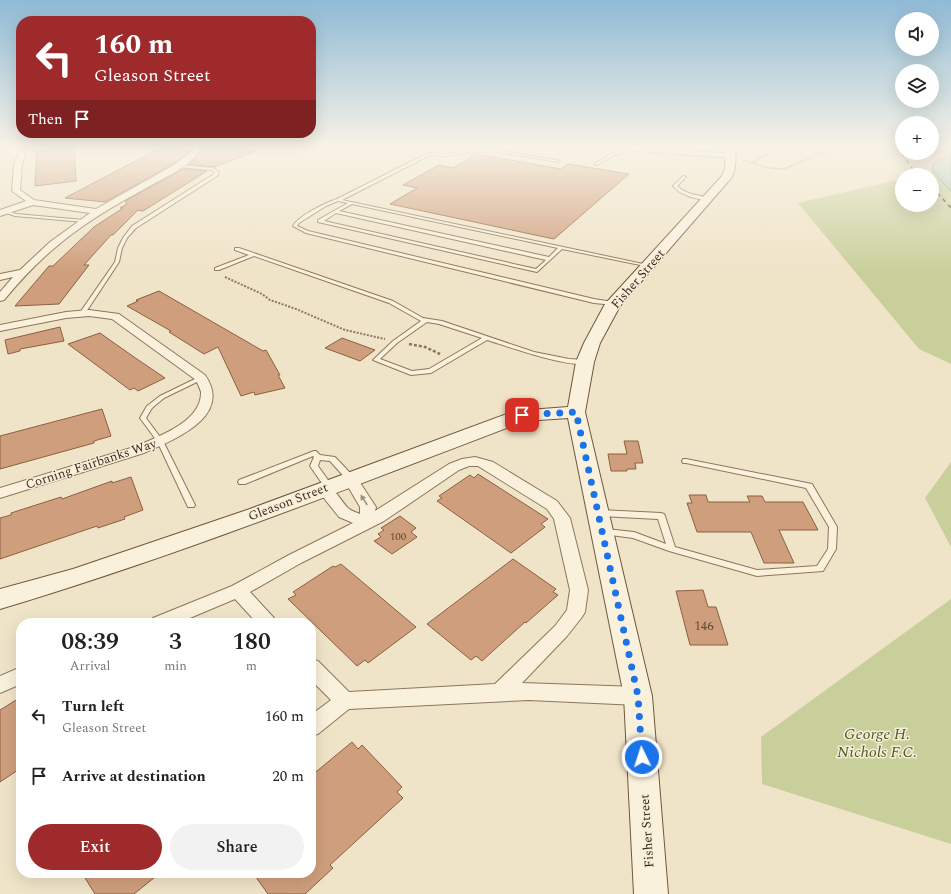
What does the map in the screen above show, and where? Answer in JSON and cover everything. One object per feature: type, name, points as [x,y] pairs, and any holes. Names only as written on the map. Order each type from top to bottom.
[{"type":"street","points":[[16,189],[16,191],[32,202],[97,212]]},
{"type":"street","points":[[0,298],[23,272],[53,244],[97,212],[138,189]]},
{"type":"street","name":"Fisher Street","points":[[651,894],[638,696],[576,412],[584,362],[592,343],[614,304],[717,189]]},
{"type":"street","points":[[3,212],[32,202]]},
{"type":"street","points":[[0,277],[23,272]]},
{"type":"street","points":[[0,328],[66,315],[82,314],[115,316],[201,378]]},
{"type":"street","name":"Corning Fairbanks Way","points":[[0,493],[139,450],[160,441],[189,425],[203,411],[207,391],[201,378]]},
{"type":"street","name":"Gleason Street","points":[[0,599],[78,577],[255,515],[350,478],[522,415],[576,412]]},
{"type":"street","points":[[171,618],[238,591],[295,559],[367,523],[454,467],[467,462],[477,461],[488,465],[552,505],[562,518],[579,590],[576,612],[561,631],[500,692]]},
{"type":"street","points":[[350,478],[368,506],[367,523]]},
{"type":"street","points":[[327,488],[344,513],[367,523]]},
{"type":"street","points":[[238,591],[263,618]]},
{"type":"street","points":[[316,672],[345,701]]},
{"type":"street","points":[[0,685],[16,677]]},
{"type":"street","points":[[316,723],[345,701],[500,692],[559,691],[638,696]]},
{"type":"lane","points":[[82,314],[117,262],[120,248],[125,238],[134,227],[194,189]]},
{"type":"lane","points":[[360,189],[326,205],[297,222],[295,226],[306,232],[594,301],[614,304]]},
{"type":"lane","points":[[676,189],[689,195],[709,199]]},
{"type":"lane","points":[[338,200],[648,266]]},
{"type":"lane","points":[[351,203],[320,221],[537,271],[562,248]]},
{"type":"lane","points":[[3,212],[16,215],[84,221]]},
{"type":"lane","points":[[336,212],[550,259]]},
{"type":"lane","points":[[237,249],[392,302],[422,320],[440,322],[552,358],[584,362]]},
{"type":"lane","points":[[217,269],[253,255]]},
{"type":"lane","points":[[427,320],[396,342],[376,360],[411,373],[430,372],[486,338]]},
{"type":"lane","points":[[191,504],[160,441],[143,418],[149,407],[162,397],[201,378]]},
{"type":"lane","points":[[242,482],[314,453],[318,457],[332,459],[350,478]]},
{"type":"lane","points":[[318,457],[314,466],[327,488]]},
{"type":"lane","points":[[600,522],[672,549],[757,573],[820,569],[832,548],[833,527],[809,486],[686,461]]},
{"type":"lane","points":[[600,522],[661,516],[672,549]]},
{"type":"path","points":[[217,269],[221,275],[262,294],[270,300],[296,309],[345,330],[425,347],[444,356]]},
{"type":"green space","points":[[860,189],[895,189],[895,212],[939,212],[939,189],[951,189],[951,364],[919,349],[798,203]]},
{"type":"green space","points":[[951,462],[951,547],[925,498]]},
{"type":"green space","name":"George H. Nichols F.C.","points":[[951,599],[951,844],[762,784],[761,737]]},
{"type":"building","points":[[83,189],[129,189],[105,202],[65,198]]},
{"type":"building","points":[[147,189],[179,189],[143,211],[138,210],[113,235],[111,235],[84,265],[89,265],[59,304],[15,306],[49,266],[53,266],[94,227],[123,208],[120,208],[127,204],[125,201]]},
{"type":"building","points":[[416,189],[612,189],[554,239],[390,204]]},
{"type":"building","points":[[159,291],[263,351],[266,350],[280,375],[278,375],[285,388],[255,395],[254,392],[241,396],[218,347],[204,354],[169,332],[171,331],[127,306],[138,301],[136,300]]},
{"type":"building","points":[[60,327],[64,341],[20,349],[20,351],[8,354],[5,340]]},
{"type":"building","points":[[100,333],[165,378],[138,391],[134,388],[130,390],[68,344]]},
{"type":"building","points":[[342,338],[375,350],[360,361],[325,348]]},
{"type":"building","points":[[102,409],[111,436],[94,441],[94,443],[0,469],[0,436]]},
{"type":"building","points":[[624,441],[638,441],[643,463],[635,463],[636,469],[627,469],[627,471],[611,471],[608,454],[627,454]]},
{"type":"building","points":[[478,474],[548,519],[541,524],[545,527],[511,553],[437,501],[442,498],[439,496],[470,475],[474,478]]},
{"type":"building","points":[[131,477],[143,510],[124,517],[125,519],[98,528],[97,526],[0,559],[0,518],[61,497],[62,499],[112,481],[112,483]]},
{"type":"building","points":[[689,495],[706,495],[708,502],[750,502],[747,496],[762,496],[765,502],[803,502],[818,530],[779,530],[794,563],[764,563],[751,532],[697,532],[687,503],[692,503]]},
{"type":"building","points":[[400,516],[416,528],[411,532],[417,537],[392,554],[374,541],[381,537],[378,534],[384,530],[381,528]]},
{"type":"building","points":[[513,559],[556,589],[553,592],[558,595],[526,623],[525,622],[482,661],[476,656],[471,660],[427,624]]},
{"type":"building","points":[[341,564],[416,627],[368,663],[365,660],[357,666],[316,626],[316,618],[308,618],[288,599],[296,595],[293,592],[333,566],[335,567]]},
{"type":"building","points":[[703,590],[708,607],[716,607],[728,645],[690,645],[676,591]]},
{"type":"building","points":[[16,700],[16,771],[0,782],[0,710]]},
{"type":"building","points":[[352,742],[358,749],[362,745],[402,787],[397,792],[403,798],[330,865],[333,868],[305,894],[268,894],[257,878],[316,878],[316,772]]},
{"type":"building","points":[[85,878],[154,878],[134,894],[95,894]]},
{"type":"railway","points":[[939,195],[951,208]]},
{"type":"route","points":[[522,415],[549,412],[576,412],[638,696],[642,757]]}]
